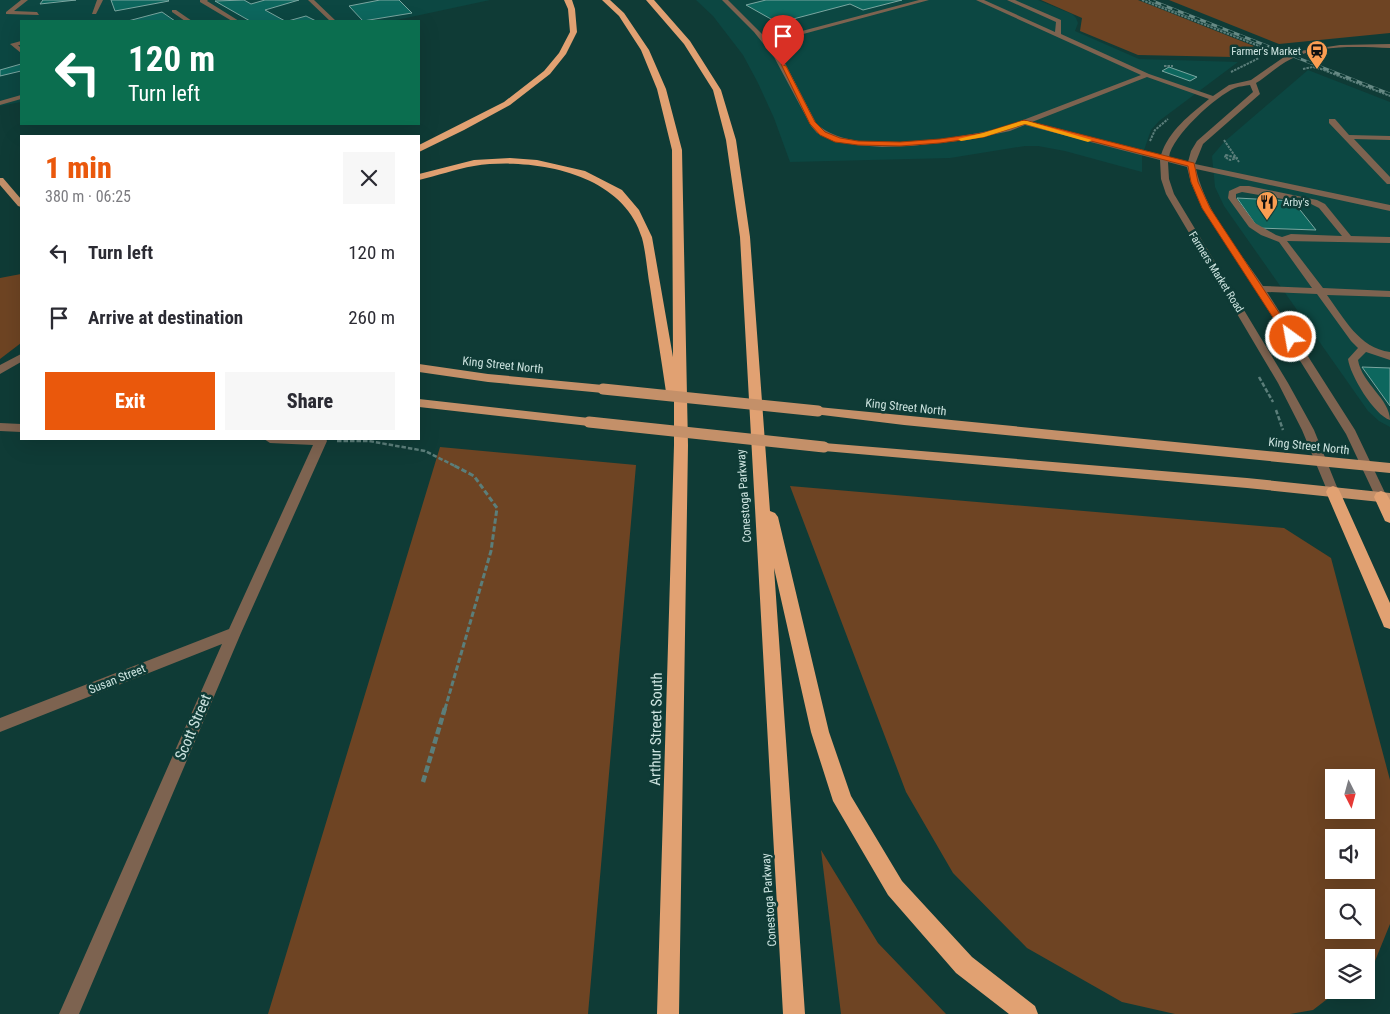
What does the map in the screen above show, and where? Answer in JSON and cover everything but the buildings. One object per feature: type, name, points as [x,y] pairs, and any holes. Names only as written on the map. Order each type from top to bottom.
[{"type":"highway","points":[[420,148],[483,118],[535,84],[557,61],[574,32],[571,5],[568,0]]},
{"type":"highway","points":[[606,0],[637,36],[654,67],[669,109],[677,150],[681,445]]},
{"type":"highway","name":"Conestoga Parkway","points":[[650,0],[686,43],[717,90],[731,140],[746,237],[794,1014]]},
{"type":"highway","points":[[420,177],[474,163],[537,163],[582,173],[618,192],[634,210],[647,236],[681,445]]},
{"type":"highway","name":"Arthur Street South","points":[[668,1014],[681,445]]},
{"type":"highway","points":[[760,474],[820,732],[843,801],[895,888],[964,965],[1027,1014]]},
{"type":"highway","points":[[1333,492],[1390,622]]},
{"type":"highway","points":[[1386,498],[1390,517]]},
{"type":"main road","points":[[0,180],[20,203]]},
{"type":"main road","name":"King Street North","points":[[420,368],[488,378],[914,422],[1390,468]]},
{"type":"main road","points":[[420,403],[824,446],[1386,498]]},
{"type":"street","points":[[25,0],[8,13],[37,14]]},
{"type":"street","points":[[94,13],[100,0]]},
{"type":"street","points":[[205,0],[202,1],[234,20]]},
{"type":"street","points":[[311,0],[332,20]]},
{"type":"street","points":[[725,0],[767,42],[787,72],[812,122],[822,133],[838,140],[858,143],[900,144],[984,135],[1024,122],[1147,75]]},
{"type":"street","points":[[767,42],[926,0]]},
{"type":"street","points":[[979,0],[1147,75],[1215,99]]},
{"type":"street","points":[[1010,0],[1060,21],[1058,35]]},
{"type":"street","points":[[174,11],[188,20]]},
{"type":"street","points":[[20,43],[13,44],[20,49]]},
{"type":"street","points":[[1163,158],[1168,145],[1180,127],[1215,99],[1234,85],[1252,82],[1292,56],[1342,47],[1390,46]]},
{"type":"street","points":[[1252,82],[1258,92],[1200,143],[1195,151],[1191,165],[1195,182],[1206,208],[1260,289],[1351,433],[1366,466],[1386,498]]},
{"type":"street","points":[[0,92],[17,97]]},
{"type":"street","points":[[0,103],[17,97]]},
{"type":"street","points":[[1332,121],[1390,182]]},
{"type":"street","points":[[1024,122],[1191,165],[1390,208]]},
{"type":"street","points":[[1347,137],[1390,138]]},
{"type":"street","name":"Farmers Market Road","points":[[1163,158],[1163,177],[1179,211],[1283,383],[1308,430],[1333,492]]},
{"type":"street","points":[[1349,238],[1322,206],[1314,202],[1249,189],[1240,189],[1232,193],[1232,198],[1251,225],[1264,234],[1282,240],[1342,322],[1364,348],[1377,354],[1390,356]]},
{"type":"street","points":[[1282,240],[1291,237],[1390,240]]},
{"type":"street","points":[[1260,289],[1390,294]]},
{"type":"street","points":[[1364,348],[1353,359],[1354,368],[1383,410],[1390,416]]},
{"type":"street","points":[[0,370],[20,358]]},
{"type":"street","points":[[0,427],[20,428]]},
{"type":"street","points":[[296,440],[321,441]]},
{"type":"street","name":"Scott Street","points":[[69,1014],[234,632],[321,441]]},
{"type":"street","name":"Susan Street","points":[[0,725],[234,632]]},
{"type":"path","points":[[1142,0],[1274,52]]},
{"type":"path","points":[[1303,69],[1313,67],[1321,69],[1390,96]]},
{"type":"path","points":[[1224,140],[1241,164]]},
{"type":"path","points":[[321,441],[368,441],[425,451],[474,476],[497,508],[491,551],[423,782]]},
{"type":"shaded area","points":[[0,0],[490,0],[397,20],[20,20],[20,102],[0,106]]},
{"type":"shaded area","points":[[696,0],[1038,0],[1072,14],[1078,23],[1075,31],[1139,59],[1238,62],[1159,121],[1151,130],[1142,156],[1142,172],[1065,151],[1038,146],[1025,146],[950,158],[790,162],[774,118],[743,55],[713,16]]},
{"type":"shaded area","points":[[1041,0],[1138,0],[1254,46],[1233,57],[1138,55],[1080,31],[1082,18]]},
{"type":"shaded area","points":[[1169,0],[1390,0],[1390,33],[1279,44]]},
{"type":"shaded area","points":[[1308,70],[1390,102],[1390,427],[1379,421],[1368,411],[1224,206],[1215,187],[1212,156],[1224,142]]},
{"type":"shaded area","points":[[20,274],[20,344],[0,359],[0,278]]},
{"type":"shaded area","points":[[440,447],[636,465],[588,1014],[268,1014]]},
{"type":"shaded area","points":[[790,486],[1284,528],[1331,558],[1390,780],[1390,924],[1375,961],[1375,949],[1325,949],[1325,999],[1327,999],[1313,1010],[1290,1014],[1175,1014],[1122,1002],[1027,948],[953,873],[906,792]]},
{"type":"shaded area","points":[[821,850],[878,943],[946,1014],[841,1014]]},
{"type":"railway","points":[[1150,0],[1390,94]]},
{"type":"slow traffic","points":[[961,139],[984,135],[1024,122],[1088,140]]},
{"type":"place","name":"Farmer's Market","points":[[1317,70]]},
{"type":"place","name":"Arby's","points":[[1267,221]]},
{"type":"route","points":[[783,66],[812,122],[822,133],[838,140],[858,143],[900,144],[940,141],[984,135],[1024,122],[1191,165],[1199,195],[1206,208],[1291,337]]}]
